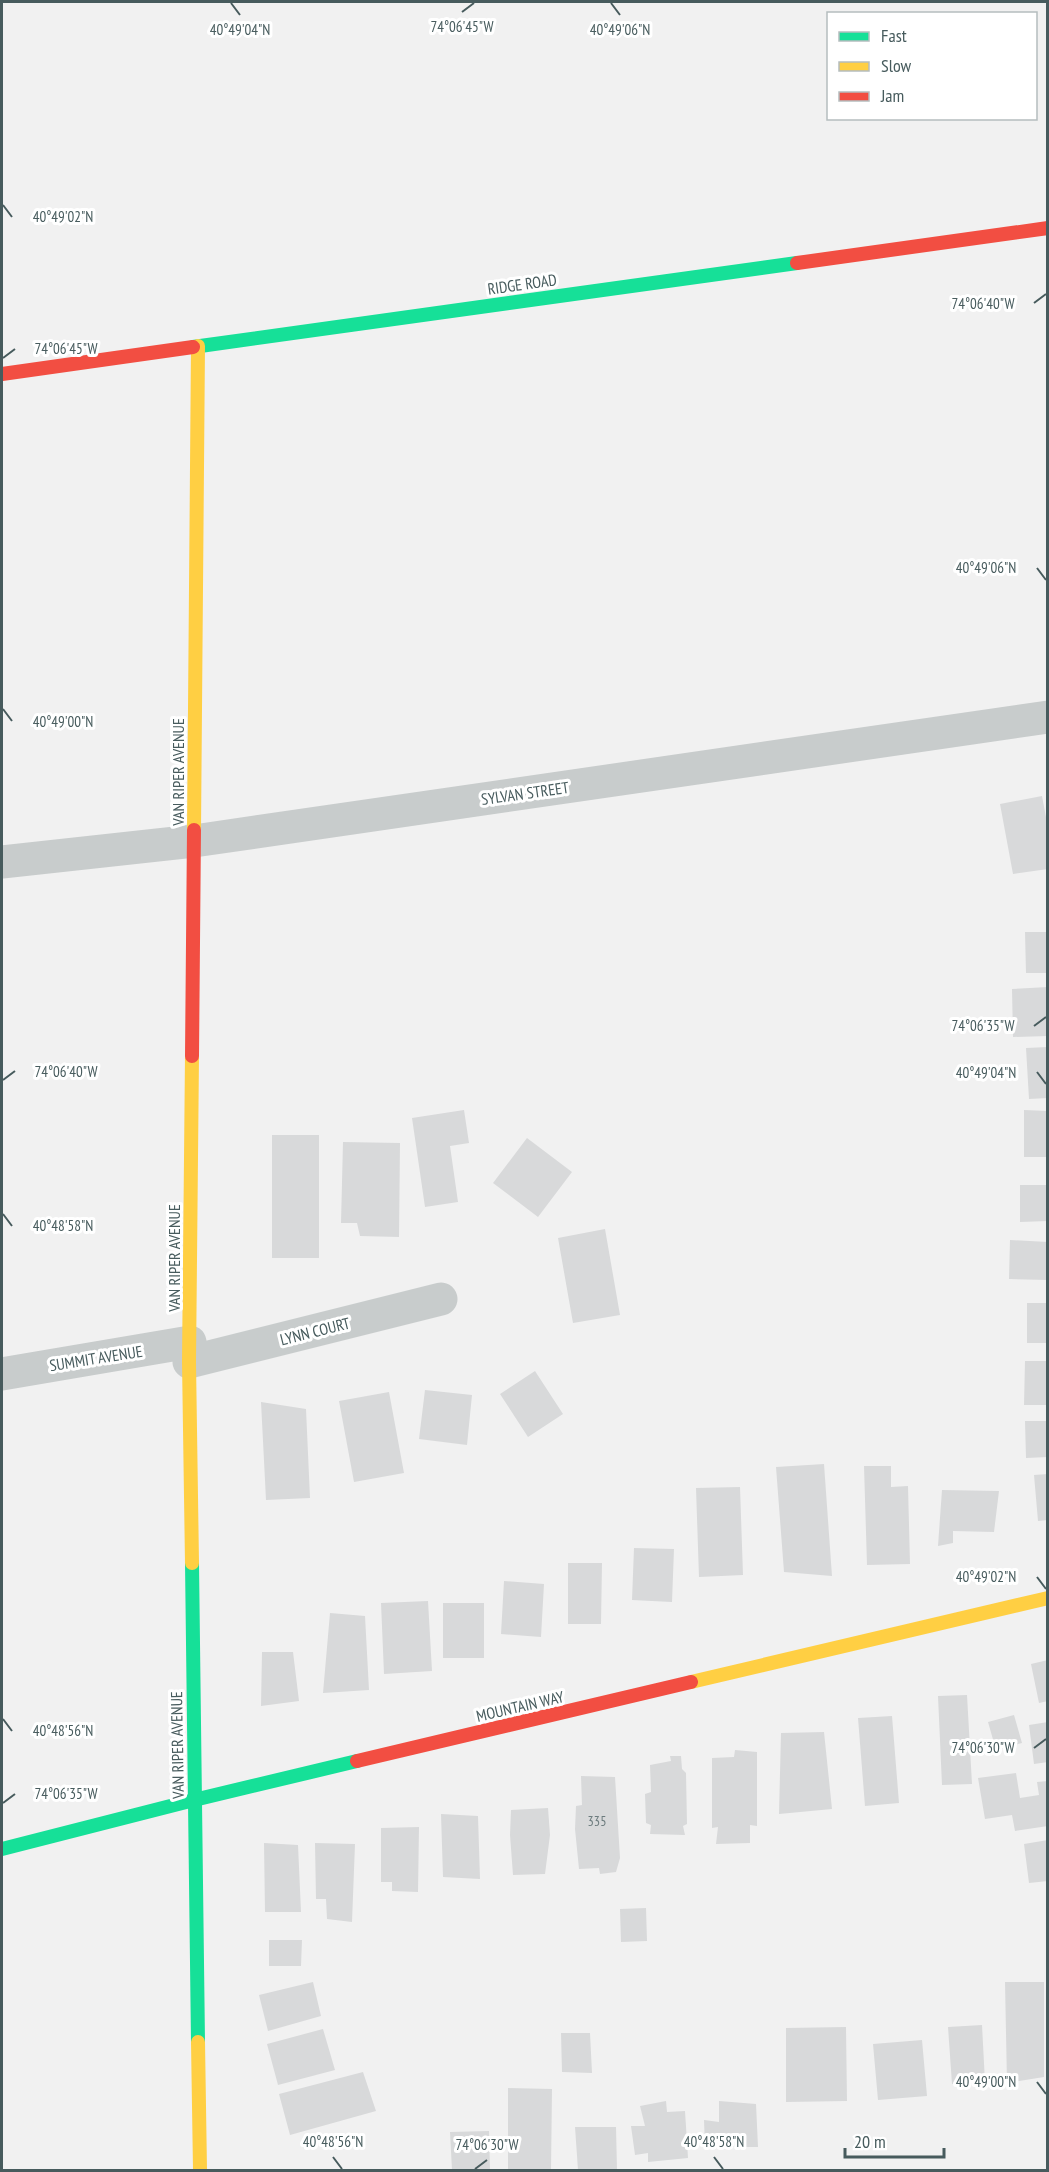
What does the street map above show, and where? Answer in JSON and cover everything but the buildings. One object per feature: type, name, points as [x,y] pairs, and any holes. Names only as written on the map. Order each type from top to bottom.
[{"type":"street","name":"RIDGE ROAD","points":[[2,374],[1047,228]]},
{"type":"street","name":"VAN RIPER AVENUE","points":[[198,346],[190,1352],[200,2170]]},
{"type":"street","name":"SYLVAN STREET","points":[[2,862],[194,841],[1047,717]]},
{"type":"street","name":"LYNN COURT","points":[[190,1352],[441,1299]]},
{"type":"street","name":"SUMMIT AVENUE","points":[[2,1374],[190,1352]]},
{"type":"street","name":"MOUNTAIN WAY","points":[[2,1848],[194,1800],[1047,1598]]},
{"type":"traffic: fast","points":[[193,347],[797,263]]},
{"type":"traffic: fast","points":[[192,1563],[198,2042]]},
{"type":"traffic: fast","points":[[2,1849],[357,1761]]},
{"type":"traffic: slow","points":[[194,830],[198,346]]},
{"type":"traffic: slow","points":[[192,1056],[189,1362],[192,1563]]},
{"type":"traffic: slow","points":[[691,1682],[1048,1598]]},
{"type":"traffic: slow","points":[[198,2042],[200,2170]]},
{"type":"traffic: jam","points":[[797,263],[1048,228]]},
{"type":"traffic: jam","points":[[2,374],[193,347]]},
{"type":"traffic: jam","points":[[192,1056],[194,830]]},
{"type":"traffic: jam","points":[[357,1761],[691,1682]]}]
